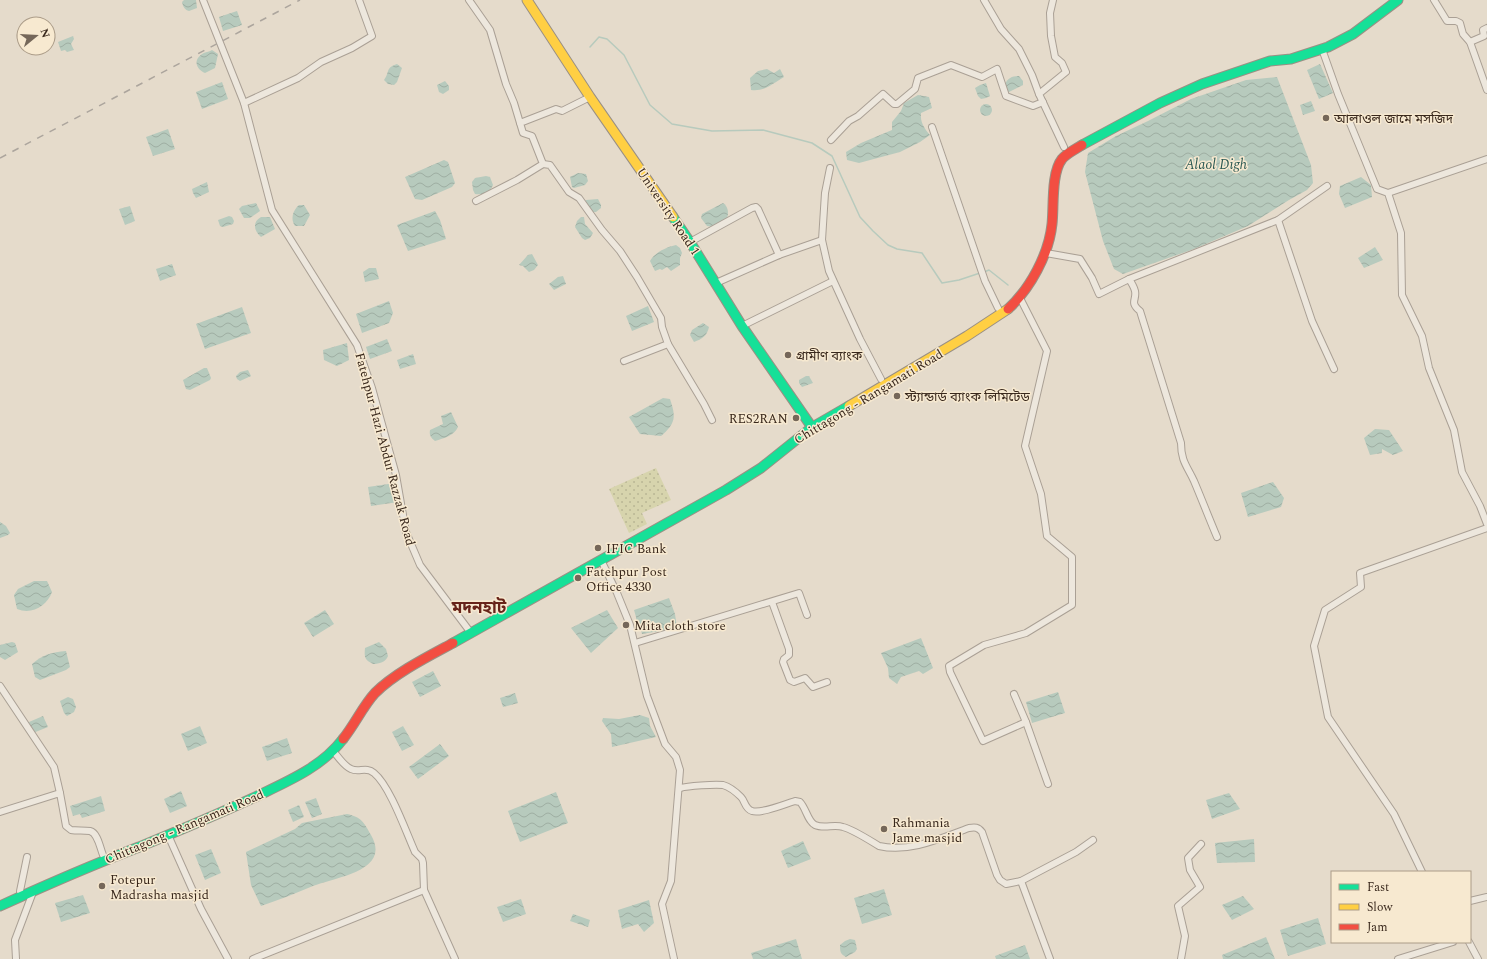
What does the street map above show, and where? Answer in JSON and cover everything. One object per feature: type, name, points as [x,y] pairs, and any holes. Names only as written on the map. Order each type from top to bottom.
[{"type":"main road","name":"University Road 1","points":[[528,0],[590,97],[690,242],[742,326],[809,423]]},
{"type":"main road","name":"Chittagong - Rangamati Road","points":[[0,900],[39,882],[208,812],[310,763],[332,743],[370,690],[388,675],[410,661],[598,555],[740,478],[809,423],[934,351],[1012,297],[1039,253],[1044,237],[1049,175],[1054,159],[1064,147],[1166,94],[1211,74],[1264,56],[1298,51],[1321,43],[1348,30],[1389,0]]},
{"type":"main road","name":"Chittagong - Rangamati Road","points":[[0,906],[33,890],[236,806],[311,768],[334,752],[353,727],[373,696],[385,686],[438,651],[688,513],[744,479],[770,461],[792,441],[811,428],[968,336],[1008,309],[1020,298],[1040,266],[1046,253],[1052,226],[1056,173],[1065,156],[1098,136],[1160,103],[1202,84],[1254,66],[1291,59],[1322,49],[1353,34],[1398,0]]},
{"type":"street","name":"Fatehpur Hazi Abdur Razzak Road","points":[[202,0],[244,103],[272,210],[358,345],[372,388],[396,476],[406,532],[420,565],[468,629]]},
{"type":"street","points":[[244,103],[298,78],[321,62],[352,48],[372,36],[358,0]]},
{"type":"street","points":[[469,0],[490,30],[506,84],[514,103],[523,133],[532,136],[543,164]]},
{"type":"street","points":[[984,0],[1001,29],[1019,49],[1064,147]]},
{"type":"street","points":[[1039,94],[1066,72],[1062,63],[1056,57],[1051,36],[1050,13],[1053,0]]},
{"type":"street","points":[[1434,0],[1448,22],[1456,21],[1460,23],[1464,34],[1470,42],[1487,90]]},
{"type":"street","points":[[1470,42],[1484,36],[1483,30],[1487,28]]},
{"type":"street","points":[[1322,49],[1338,94],[1377,189],[1388,193],[1487,159]]},
{"type":"street","points":[[831,140],[849,121],[858,116],[883,94],[894,104],[897,104],[915,89],[918,78],[952,65],[982,77],[997,69],[1006,96],[1033,106],[1043,102]]},
{"type":"street","points":[[520,123],[556,109],[562,111],[590,97]]},
{"type":"street","points":[[932,127],[985,281],[998,308]]},
{"type":"street","points":[[476,201],[517,180],[543,164],[550,165],[569,192],[579,198],[602,230],[620,251],[648,294],[661,318],[668,344],[712,420]]},
{"type":"street","points":[[830,168],[825,193],[822,240],[829,271],[860,339],[881,379]]},
{"type":"street","points":[[1046,253],[1080,259],[1092,278],[1099,294],[1129,279],[1278,220],[1328,186]]},
{"type":"street","points":[[1388,193],[1401,233],[1402,295],[1422,336],[1429,368],[1454,430],[1462,472],[1480,506],[1487,524]]},
{"type":"street","points":[[690,242],[756,207],[779,255]]},
{"type":"street","points":[[1278,220],[1312,321],[1334,370]]},
{"type":"street","points":[[716,282],[779,255],[822,240]]},
{"type":"street","points":[[1129,279],[1135,291],[1133,301],[1140,311],[1181,443],[1181,455],[1194,481],[1217,537]]},
{"type":"street","points":[[742,326],[833,281]]},
{"type":"street","points":[[1020,298],[1047,351],[1025,446],[1041,494],[1047,536],[1072,557],[1072,605],[1026,632],[984,645],[949,666],[950,672],[983,741],[1026,722]]},
{"type":"street","points":[[624,361],[668,344]]},
{"type":"street","points":[[1480,506],[1487,505]]},
{"type":"street","points":[[1422,871],[1394,814],[1328,717],[1314,646],[1325,610],[1361,587],[1360,573],[1487,528]]},
{"type":"street","points":[[601,560],[617,593],[630,626],[650,703],[665,744],[676,757],[680,770],[680,788],[672,881],[662,904],[674,959]]},
{"type":"street","points":[[635,643],[799,593],[807,615]]},
{"type":"street","points":[[772,602],[789,649],[789,655],[783,662],[790,680],[794,682],[805,678],[813,687],[827,682]]},
{"type":"street","points":[[0,686],[54,767],[66,826],[71,830],[94,832],[103,855]]},
{"type":"street","points":[[1014,694],[1026,722],[1048,784]]},
{"type":"street","points":[[334,752],[347,767],[352,770],[368,769],[375,773],[387,790],[415,852],[422,859],[424,890],[455,959]]},
{"type":"street","points":[[680,788],[723,785],[733,789],[743,798],[747,808],[752,811],[759,811],[795,801],[800,802],[804,806],[810,820],[814,825],[822,827],[844,827],[879,846],[886,847],[917,846],[975,827],[979,828],[982,832],[997,875],[1000,880],[1006,884],[1021,881],[1076,852],[1093,840]]},
{"type":"street","points":[[0,812],[60,793]]},
{"type":"street","points":[[168,835],[201,909],[228,959]]},
{"type":"street","points":[[1181,959],[1185,936],[1178,906],[1200,888],[1190,870],[1188,858],[1202,844]]},
{"type":"street","points":[[20,891],[28,857]]},
{"type":"street","points":[[1021,881],[1050,959]]},
{"type":"street","points":[[16,959],[15,940],[33,890]]},
{"type":"street","points":[[254,959],[424,890]]},
{"type":"street","points":[[1471,901],[1487,897]]},
{"type":"street","points":[[1398,959],[1450,943]]},
{"type":"street","points":[[1470,943],[1478,959]]},
{"type":"shaded area","points":[[656,468],[671,500],[642,513],[647,524],[629,533],[609,489]]},
{"type":"water","points":[[184,0],[196,0],[197,8],[189,11],[186,10],[182,4]]},
{"type":"water","points":[[237,11],[242,25],[223,31],[219,17]]},
{"type":"water","points":[[73,36],[74,39],[71,44],[74,50],[67,52],[65,50],[61,51],[58,42]]},
{"type":"water","points":[[212,50],[218,54],[215,68],[205,73],[199,69],[197,59],[202,54]]},
{"type":"water","points":[[397,64],[402,68],[397,82],[394,85],[388,84],[384,80],[388,70]]},
{"type":"water","points":[[1320,64],[1333,93],[1319,99],[1307,70]]},
{"type":"water","points":[[767,69],[774,73],[780,69],[784,77],[761,90],[751,90],[750,78],[758,71]]},
{"type":"water","points":[[1019,76],[1023,81],[1023,85],[1009,92],[1007,91],[1005,84],[1007,80],[1012,77]]},
{"type":"water","name":"Alaol Digh","points":[[1277,77],[1311,165],[1313,183],[1307,190],[1248,226],[1194,249],[1123,274],[1114,269],[1103,241],[1085,172],[1088,153],[1116,136],[1191,99],[1246,80]]},
{"type":"water","points":[[445,81],[449,86],[449,90],[443,94],[439,92],[437,85]]},
{"type":"water","points":[[222,82],[228,99],[202,109],[196,92]]},
{"type":"water","points":[[986,83],[990,96],[981,99],[975,88]]},
{"type":"water","points":[[918,95],[929,97],[932,108],[921,113],[921,119],[930,135],[900,152],[859,163],[847,160],[846,152],[861,143],[892,130],[892,122],[901,111],[904,103]]},
{"type":"water","points":[[1311,101],[1315,111],[1303,115],[1300,105]]},
{"type":"water","points":[[986,104],[990,106],[992,110],[990,114],[986,116],[982,114],[980,110],[982,106]]},
{"type":"water","points":[[168,129],[175,149],[153,156],[146,137]]},
{"type":"water","points":[[444,160],[448,162],[455,183],[452,187],[422,200],[415,199],[405,177]]},
{"type":"water","points":[[578,173],[586,174],[588,181],[585,185],[574,188],[572,187],[570,177]]},
{"type":"water","points":[[486,176],[490,177],[493,185],[492,188],[486,193],[475,194],[472,182],[475,178]]},
{"type":"water","points":[[1361,177],[1371,185],[1372,197],[1345,208],[1339,194],[1340,186]]},
{"type":"water","points":[[207,182],[209,192],[196,198],[192,189]]},
{"type":"water","points":[[598,199],[601,208],[596,212],[592,212],[583,203],[586,200]]},
{"type":"water","points":[[256,203],[260,211],[250,218],[244,218],[239,209],[242,206]]},
{"type":"water","points":[[723,203],[728,210],[727,218],[713,227],[707,226],[701,218],[702,214]]},
{"type":"water","points":[[299,205],[304,205],[310,215],[304,226],[295,226],[293,223],[292,218],[295,209]]},
{"type":"water","points":[[130,206],[135,221],[125,225],[119,209]]},
{"type":"water","points":[[435,211],[440,220],[446,239],[408,251],[397,225]]},
{"type":"water","points":[[229,216],[232,217],[234,221],[233,224],[223,227],[220,226],[218,220]]},
{"type":"water","points":[[261,217],[270,217],[275,229],[261,237],[257,232],[255,224]]},
{"type":"water","points":[[581,217],[584,217],[585,224],[593,233],[590,238],[585,240],[575,227],[577,221]]},
{"type":"water","points":[[676,245],[680,248],[682,253],[680,265],[671,271],[667,267],[662,270],[660,269],[655,271],[650,261],[652,258],[662,250]]},
{"type":"water","points":[[1375,247],[1383,260],[1364,268],[1358,258]]},
{"type":"water","points":[[532,254],[538,265],[534,270],[529,272],[523,266],[519,265],[528,255]]},
{"type":"water","points":[[172,264],[176,275],[160,281],[156,269]]},
{"type":"water","points":[[369,268],[376,268],[379,279],[365,282],[363,272]]},
{"type":"water","points":[[563,276],[566,284],[554,290],[549,284],[558,277]]},
{"type":"water","points":[[389,301],[393,313],[389,323],[362,333],[356,314]]},
{"type":"water","points":[[648,306],[654,322],[632,331],[626,316]]},
{"type":"water","points":[[242,307],[251,333],[205,349],[196,324]]},
{"type":"water","points":[[703,323],[709,327],[707,333],[702,338],[694,342],[690,335],[692,330]]},
{"type":"water","points":[[387,339],[392,351],[370,359],[366,347]]},
{"type":"water","points":[[347,343],[349,360],[337,366],[324,360],[323,350]]},
{"type":"water","points":[[413,354],[416,364],[400,369],[397,360]]},
{"type":"water","points":[[204,368],[207,368],[211,378],[210,380],[190,390],[186,389],[183,380]]},
{"type":"water","points":[[248,370],[251,376],[240,381],[237,379],[236,376],[240,372]]},
{"type":"water","points":[[809,376],[813,383],[802,387],[799,380]]},
{"type":"water","points":[[663,398],[670,399],[674,415],[670,427],[661,436],[640,434],[629,417]]},
{"type":"water","points":[[451,412],[458,427],[451,435],[435,441],[432,439],[430,430],[443,424],[441,416]]},
{"type":"water","points":[[1375,429],[1389,430],[1403,451],[1393,455],[1382,449],[1382,453],[1370,455],[1364,438]]},
{"type":"water","points":[[1273,482],[1284,498],[1281,507],[1248,517],[1241,493]]},
{"type":"water","points":[[395,483],[398,502],[371,506],[368,487]]},
{"type":"water","points":[[0,522],[6,526],[10,533],[0,538]]},
{"type":"water","points":[[34,581],[47,581],[52,592],[50,597],[43,605],[33,610],[23,611],[17,609],[14,595],[18,589]]},
{"type":"water","points":[[669,598],[675,614],[677,628],[642,634],[641,630],[637,630],[634,610]]},
{"type":"water","points":[[325,610],[334,624],[313,637],[304,623]]},
{"type":"water","points":[[607,610],[618,628],[591,653],[571,628]]},
{"type":"water","points":[[921,638],[933,668],[923,674],[919,671],[901,677],[897,684],[889,678],[888,668],[881,653]]},
{"type":"water","points":[[12,642],[15,643],[18,652],[5,660],[0,657],[0,645]]},
{"type":"water","points":[[379,642],[386,649],[388,656],[386,660],[378,664],[373,664],[366,658],[365,648]]},
{"type":"water","points":[[66,651],[70,667],[40,680],[35,677],[32,664],[48,654]]},
{"type":"water","points":[[433,671],[441,686],[420,697],[412,682]]},
{"type":"water","points":[[1058,692],[1065,713],[1032,723],[1026,702]]},
{"type":"water","points":[[515,693],[518,703],[503,707],[500,698]]},
{"type":"water","points":[[68,697],[73,699],[76,707],[74,712],[67,716],[64,713],[60,701]]},
{"type":"water","points":[[640,715],[649,718],[650,726],[656,737],[612,747],[611,734],[602,721],[603,718],[619,719]]},
{"type":"water","points":[[43,716],[48,727],[33,733],[29,722]]},
{"type":"water","points":[[200,726],[207,743],[188,751],[181,734]]},
{"type":"water","points":[[403,726],[414,745],[402,751],[392,732]]},
{"type":"water","points":[[287,738],[292,753],[267,761],[262,747]]},
{"type":"water","points":[[440,744],[449,756],[418,779],[409,767]]},
{"type":"water","points":[[181,791],[187,806],[170,813],[164,799]]},
{"type":"water","points":[[556,792],[568,823],[520,842],[508,811]]},
{"type":"water","points":[[1229,793],[1240,809],[1212,819],[1206,800]]},
{"type":"water","points":[[101,796],[105,811],[82,818],[80,814],[73,816],[70,806]]},
{"type":"water","points":[[316,798],[322,814],[312,818],[305,802]]},
{"type":"water","points":[[299,805],[304,817],[293,822],[288,810]]},
{"type":"water","points":[[347,814],[362,821],[371,835],[375,847],[374,857],[368,865],[358,871],[261,906],[251,885],[246,852],[295,829],[302,823]]},
{"type":"water","points":[[1254,839],[1255,862],[1217,863],[1215,843]]},
{"type":"water","points":[[803,841],[811,859],[788,868],[781,851]]},
{"type":"water","points":[[211,849],[221,873],[205,880],[195,855]]},
{"type":"water","points":[[884,889],[892,915],[862,924],[854,898]]},
{"type":"water","points":[[83,895],[90,913],[61,922],[55,903]]},
{"type":"water","points":[[1243,896],[1254,909],[1232,920],[1222,905]]},
{"type":"water","points":[[521,899],[526,914],[503,922],[497,907]]},
{"type":"water","points":[[649,900],[654,923],[644,932],[638,924],[622,929],[618,910]]},
{"type":"water","points":[[573,914],[590,920],[588,927],[570,921]]},
{"type":"water","points":[[1318,918],[1326,944],[1288,956],[1280,930]]},
{"type":"water","points":[[1266,937],[1275,959],[1223,959],[1222,955]]},
{"type":"water","points":[[796,939],[802,959],[753,959],[751,953]]},
{"type":"water","points":[[850,939],[855,940],[857,949],[855,952],[846,957],[841,952],[840,945]]},
{"type":"water","points":[[1025,945],[1030,959],[996,959],[995,956]]},
{"type":"waterway","points":[[590,47],[599,37],[607,39],[624,55],[650,105],[672,124],[712,131],[763,130],[812,143],[832,156],[860,217],[888,245],[897,249],[922,253],[942,283],[959,280],[980,273]]},
{"type":"waterway","points":[[984,272],[989,270],[1008,285]]},
{"type":"railway","points":[[0,158],[300,0]]},
{"type":"traffic: fast","points":[[1082,145],[1160,103],[1202,84],[1270,61],[1291,59],[1328,47],[1353,34],[1398,0]]},
{"type":"traffic: fast","points":[[673,217],[742,326],[809,423]]},
{"type":"traffic: fast","points":[[453,643],[726,490],[761,468],[811,428],[849,406]]},
{"type":"traffic: fast","points":[[0,906],[69,875],[211,817],[278,786],[314,766],[343,739]]},
{"type":"traffic: slow","points":[[527,0],[590,97],[673,217]]},
{"type":"traffic: slow","points":[[849,406],[967,336],[1008,309]]},
{"type":"traffic: jam","points":[[1008,309],[1024,292],[1043,259],[1052,224],[1054,190],[1058,165],[1064,157],[1082,145]]},
{"type":"traffic: jam","points":[[343,739],[371,698],[383,686],[412,665],[453,643]]},
{"type":"place","name":"আলাওল জামে মসজিদ","points":[[1326,118]]},
{"type":"place","name":"গ্রামীণ ব্যাংক","points":[[788,355]]},
{"type":"place","name":"স্ট্যান্ডার্ড ব্যাংক লিমিটেড","points":[[897,396]]},
{"type":"place","name":"RES2RAN","points":[[796,418]]},
{"type":"place","name":"IFIC Bank","points":[[598,548]]},
{"type":"place","name":"Fatehpur Post Office 4330","points":[[578,578]]},
{"type":"place","name":"Mita cloth store","points":[[626,625]]},
{"type":"place","name":"Rahmania Jame masjid","points":[[884,829]]},
{"type":"place","name":"Fotepur Madrasha masjid","points":[[102,886]]},
{"type":"district","name":"মদনহাট","points":[[479,607]]}]
